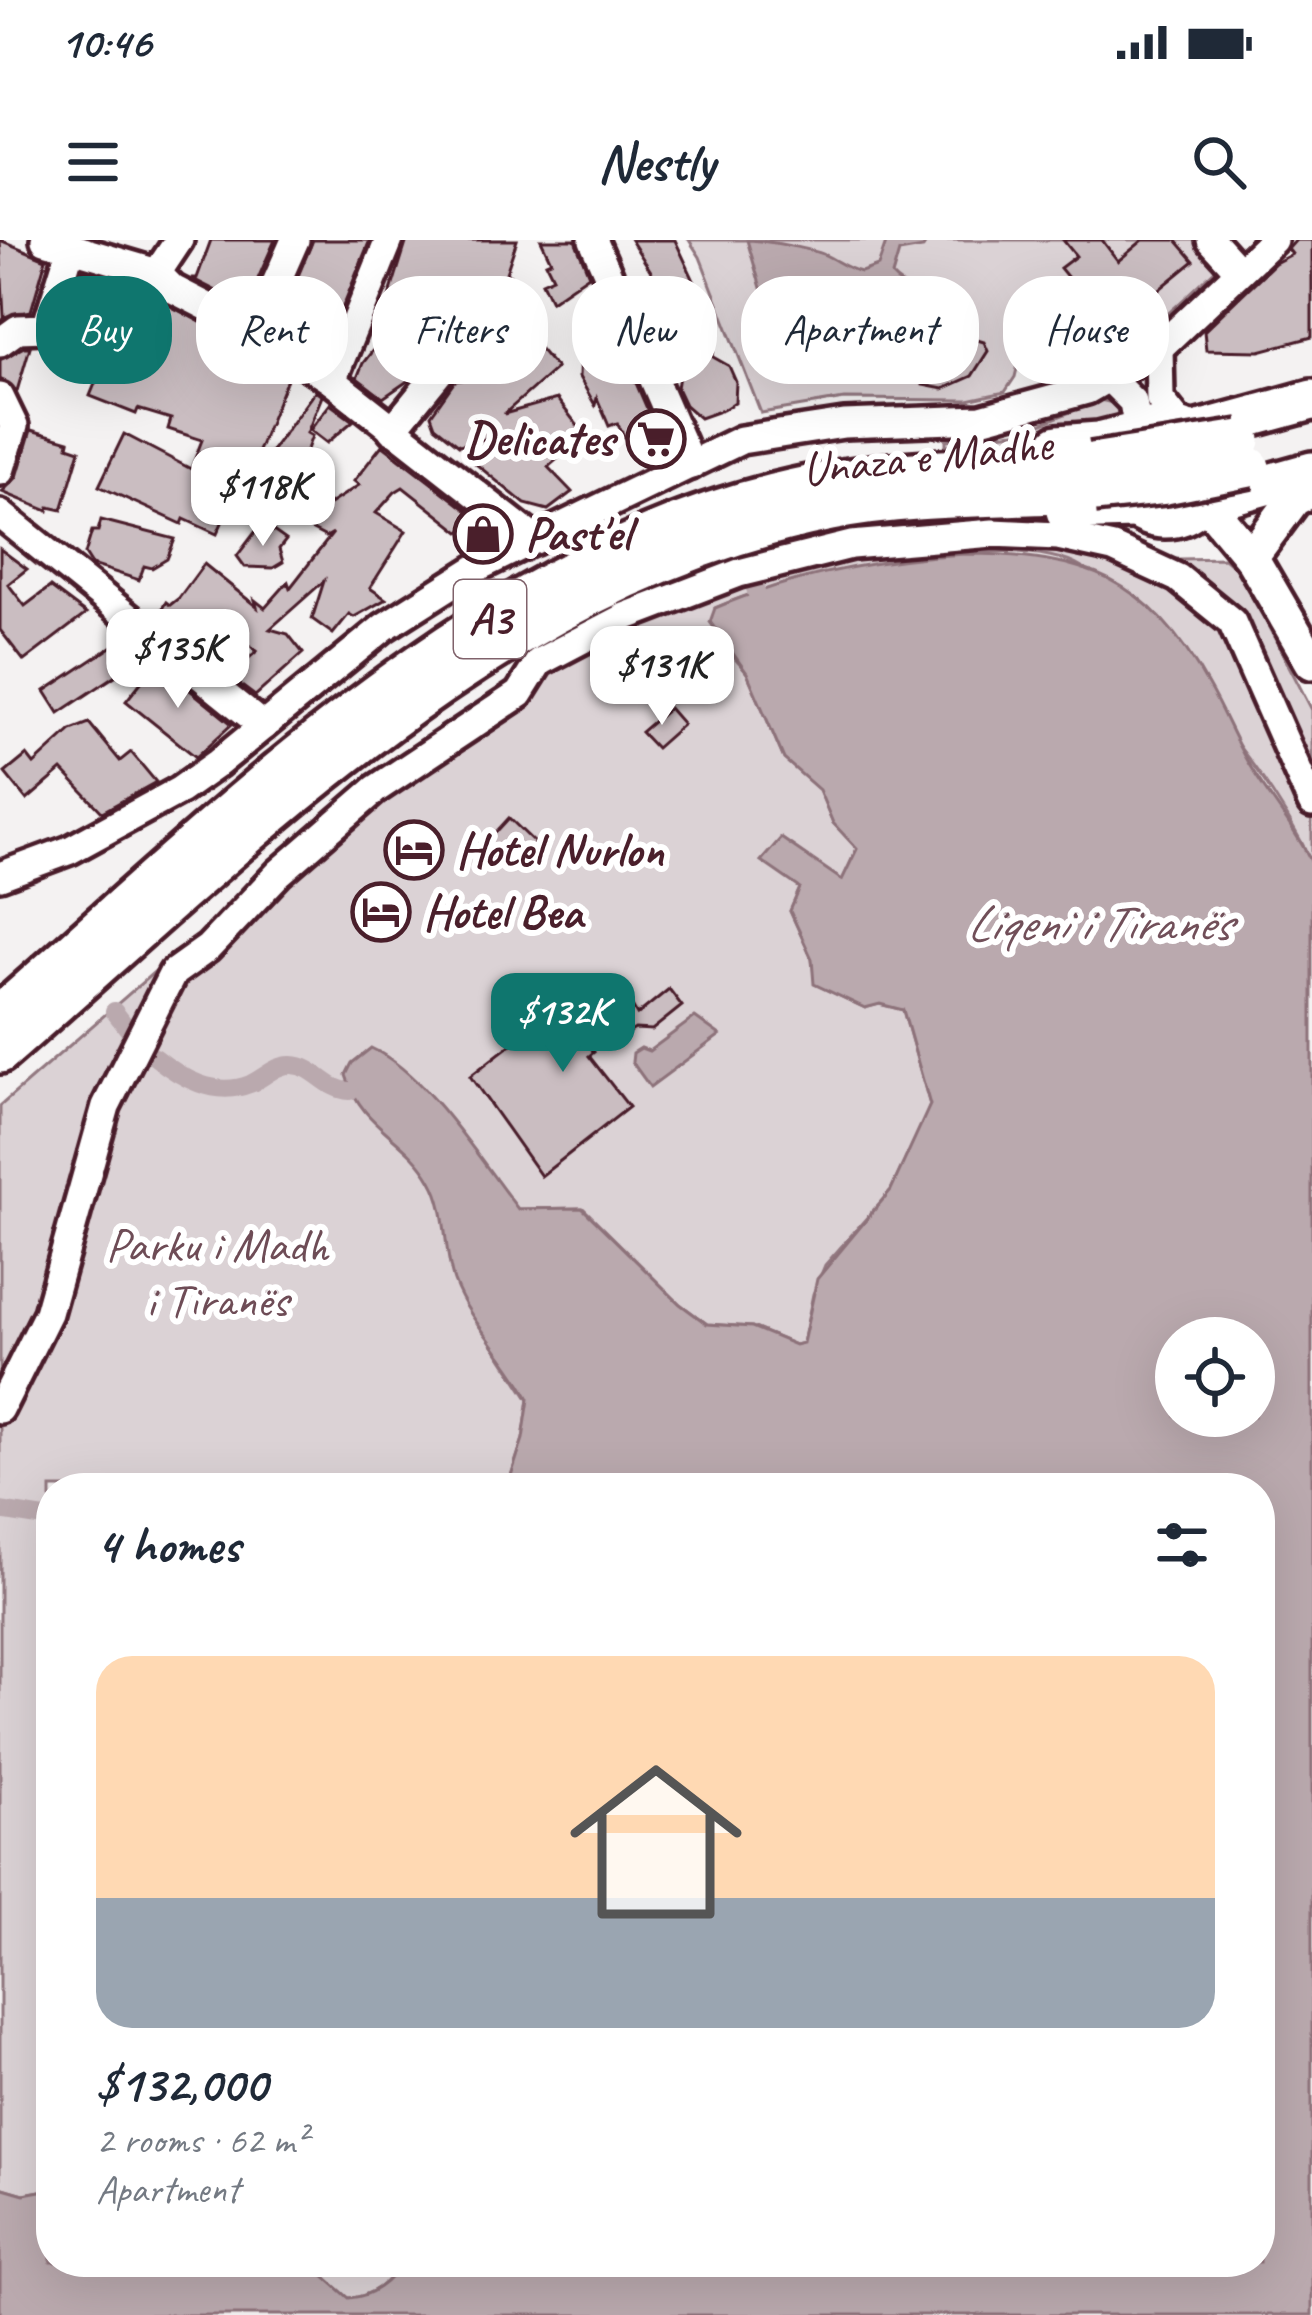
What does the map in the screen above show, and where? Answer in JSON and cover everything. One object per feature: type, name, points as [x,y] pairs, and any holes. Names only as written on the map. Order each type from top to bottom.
[{"type":"highway","points":[[1187,428],[1312,400]]},
{"type":"highway","points":[[591,565],[620,534],[772,475],[875,457],[1099,442],[1141,414]]},
{"type":"highway","name":"Unaza e Madhe","points":[[0,1015],[366,702],[473,628],[591,565],[693,519],[805,487],[890,474],[1093,477],[1166,484],[1245,454],[1312,421]]},
{"type":"highway","name":"Unaza e Madhe","points":[[1245,454],[1312,451]]},
{"type":"highway","points":[[1202,502],[1312,472]]},
{"type":"highway","name":"Unaza e Madhe","points":[[0,1053],[346,753],[447,680],[577,606],[687,553],[807,516],[1093,477]]},
{"type":"highway","points":[[577,606],[609,603],[710,560],[867,523],[1133,509]]},
{"type":"main road","points":[[1141,414],[1156,423],[1187,428],[1213,460],[1202,502],[1165,521],[1133,509],[1120,490],[1116,473],[1121,451],[1141,414]]},
{"type":"main road","points":[[1251,557],[1294,499],[1312,490]]},
{"type":"main road","points":[[1202,502],[1251,557],[1312,662]]},
{"type":"street","points":[[157,273],[179,240]]},
{"type":"street","points":[[279,276],[295,240]]},
{"type":"street","points":[[348,341],[389,240]]},
{"type":"street","points":[[593,240],[691,465]]},
{"type":"street","points":[[1211,240],[1239,271]]},
{"type":"street","points":[[1169,338],[1273,240]]},
{"type":"street","points":[[0,342],[18,329],[46,328],[58,244],[157,273],[173,289],[196,301]]},
{"type":"street","points":[[336,384],[536,540]]},
{"type":"street","points":[[392,430],[430,384]]},
{"type":"street","points":[[0,876],[70,850],[218,764],[384,627],[482,565],[721,448],[779,431],[981,419],[1046,405],[1096,384]]},
{"type":"street","points":[[1129,384],[1141,414]]},
{"type":"street","points":[[1141,414],[1149,384]]},
{"type":"street","points":[[0,397],[14,426],[0,471]]},
{"type":"street","points":[[0,514],[263,726]]},
{"type":"street","points":[[0,1409],[50,1308],[106,1106],[173,973],[208,948],[279,873],[376,789],[519,694],[533,668],[548,656],[627,616],[806,553],[931,536],[1034,534],[1113,548],[1178,578],[1232,622],[1312,803]]},
{"type":"green space","points":[[689,240],[1203,240],[1223,262],[1169,312],[1169,276],[1003,276],[1003,384],[1010,384],[1005,392],[968,400],[844,399],[761,413],[750,384],[979,384],[979,276],[741,276],[741,362],[717,300],[717,276],[707,276]]},
{"type":"green space","points":[[1100,400],[1117,404],[1118,421],[1085,436],[946,445],[946,440],[1023,431]]},
{"type":"green space","name":"Parku i Madh i Tiranës","points":[[969,537],[1136,560],[1224,558],[1240,572],[1312,710],[1312,863],[1275,797],[1231,736],[1082,568],[1049,556],[954,553],[845,570],[715,608],[727,649],[747,673],[784,759],[819,789],[833,823],[857,848],[842,881],[782,839],[800,888],[790,911],[812,959],[815,984],[865,1008],[879,1004],[903,1010],[930,1105],[926,1116],[891,1190],[825,1265],[813,1294],[803,1343],[795,1345],[752,1327],[707,1324],[680,1304],[583,1208],[518,1209],[464,1301],[529,1400],[512,1473],[36,1473],[36,2192],[24,2194],[0,2187],[0,1106],[169,959],[190,948],[538,672],[755,569]]},
{"type":"green space","points":[[325,2277],[390,2277],[364,2295],[348,2298]]},
{"type":"water","points":[[747,240],[819,253],[861,272],[878,266],[887,240],[928,240],[923,248],[899,252],[892,276],[758,276]]},
{"type":"water","name":"Liqeni i Tiranës","points":[[1007,555],[1079,567],[1110,580],[1163,620],[1186,650],[1247,761],[1312,863],[1312,2315],[0,2315],[0,2187],[24,2194],[36,2192],[36,2277],[325,2277],[349,2298],[365,2295],[391,2277],[1275,2277],[1275,1473],[512,1473],[529,1399],[461,1297],[431,1181],[421,1165],[362,1108],[346,1075],[352,1063],[371,1048],[392,1060],[432,1097],[518,1209],[582,1208],[680,1304],[707,1324],[752,1327],[795,1345],[803,1343],[817,1279],[891,1190],[930,1105],[903,1010],[880,1004],[865,1008],[814,984],[812,959],[790,911],[800,888],[761,861],[781,838],[842,880],[857,849],[833,823],[819,790],[784,759],[747,673],[710,622],[715,608],[838,570],[933,556]]},
{"type":"water","points":[[695,1017],[720,1035],[650,1087],[632,1062],[633,1053],[641,1048],[649,1051]]},
{"type":"building","points":[[0,240],[46,259],[41,276],[36,276],[31,311],[4,317]]},
{"type":"building","points":[[211,240],[275,240],[259,276],[198,276]]},
{"type":"building","points":[[313,240],[370,240],[348,294],[348,276],[298,276]]},
{"type":"building","points":[[407,240],[517,240],[506,273],[510,276],[396,276]]},
{"type":"building","points":[[541,240],[575,240],[589,275],[572,276],[572,287],[551,301],[548,279],[553,277],[546,263],[551,261]]},
{"type":"building","points":[[631,240],[675,240],[692,276],[648,276],[652,273]]},
{"type":"building","points":[[1063,240],[1102,240],[1118,261],[1143,240],[1176,240],[1194,261],[1169,281],[1169,276],[1067,276],[1060,268],[1076,256]]},
{"type":"building","points":[[1296,240],[1312,240],[1312,337],[1260,351],[1206,350],[1204,331],[1275,263],[1292,254],[1288,249]]},
{"type":"building","points":[[172,307],[196,320],[196,384],[285,384],[252,466],[245,464],[232,514],[225,516],[217,534],[184,519],[182,524],[99,486],[124,434],[191,469],[202,440],[168,429],[171,419],[138,409],[136,414],[90,396],[95,384],[172,384]]},
{"type":"building","points":[[979,340],[988,351],[979,365]]},
{"type":"building","points":[[30,347],[17,391],[0,379],[0,360]]},
{"type":"building","points":[[372,351],[372,384],[403,384],[383,398],[357,378]]},
{"type":"building","points":[[717,359],[729,366],[736,382],[735,402],[700,418],[685,405],[678,384],[717,384]]},
{"type":"building","points":[[453,384],[538,384],[504,414],[557,399],[585,435],[548,467],[572,492],[548,510],[525,504],[471,460],[489,438],[459,445],[435,426],[431,415]]},
{"type":"building","points":[[583,384],[636,384],[661,441],[634,454],[617,423],[609,426],[597,398],[595,405]]},
{"type":"building","points":[[315,391],[322,396],[300,468],[291,465],[286,479],[258,469]]},
{"type":"building","points":[[330,404],[353,421],[327,443],[310,430]]},
{"type":"building","points":[[31,430],[69,441],[68,446],[80,450],[62,510],[49,507],[48,511],[2,492],[17,477]]},
{"type":"building","points":[[382,445],[481,521],[460,532],[403,487],[395,492],[376,513],[406,531],[370,588],[386,599],[354,617],[349,614],[333,634],[312,619],[324,581],[270,629],[288,634],[303,653],[255,696],[235,681],[235,670],[257,651],[216,619],[197,641],[182,632],[178,635],[157,617],[166,602],[170,605],[179,598],[204,564],[257,607],[255,600],[265,608],[288,582],[290,588],[333,533],[326,537],[303,525],[320,520],[325,507],[359,485],[354,481]]},
{"type":"building","points":[[101,520],[175,539],[167,559],[152,568],[144,566],[139,580],[92,565],[85,554]]},
{"type":"building","points":[[262,523],[286,540],[279,549],[283,562],[273,568],[245,567],[237,556]]},
{"type":"building","points":[[0,549],[27,569],[8,584],[25,606],[50,587],[86,614],[24,661],[0,630]]},
{"type":"building","points":[[125,638],[147,655],[59,713],[45,691]]},
{"type":"building","points":[[154,666],[159,675],[164,669],[232,724],[196,757],[126,701]]},
{"type":"building","points":[[669,708],[683,724],[656,748],[641,732]]},
{"type":"building","points":[[89,723],[120,761],[131,752],[156,782],[102,812],[62,770],[27,800],[5,773],[27,755],[34,764],[71,730]]},
{"type":"building","points":[[509,818],[535,843],[512,867],[486,843]]},
{"type":"building","name":"Hotel Nurlon","points":[[415,823],[440,842],[413,877],[389,858]]},
{"type":"building","name":"Hotel Bea","points":[[381,890],[404,911],[382,935],[359,913]]},
{"type":"building","points":[[582,980],[604,1003],[616,997],[629,1001],[637,1015],[669,989],[682,1006],[652,1030],[635,1029],[619,1039],[582,1035],[594,1052],[589,1056],[629,1107],[541,1176],[470,1076],[571,998],[566,993]]},
{"type":"waterway","points":[[754,583],[756,592]]},
{"type":"waterway","points":[[114,1011],[131,1033]]},
{"type":"waterway","points":[[155,1057],[211,1087],[237,1088],[292,1065],[350,1091]]},
{"type":"waterway","points":[[0,1511],[36,1517]]},
{"type":"place","name":"Delicates","points":[[656,439]]},
{"type":"place","name":"Past'el","points":[[483,534]]},
{"type":"place","name":"Hotel Nurlon","points":[[414,850]]},
{"type":"place","name":"Hotel Bea","points":[[381,912]]}]
